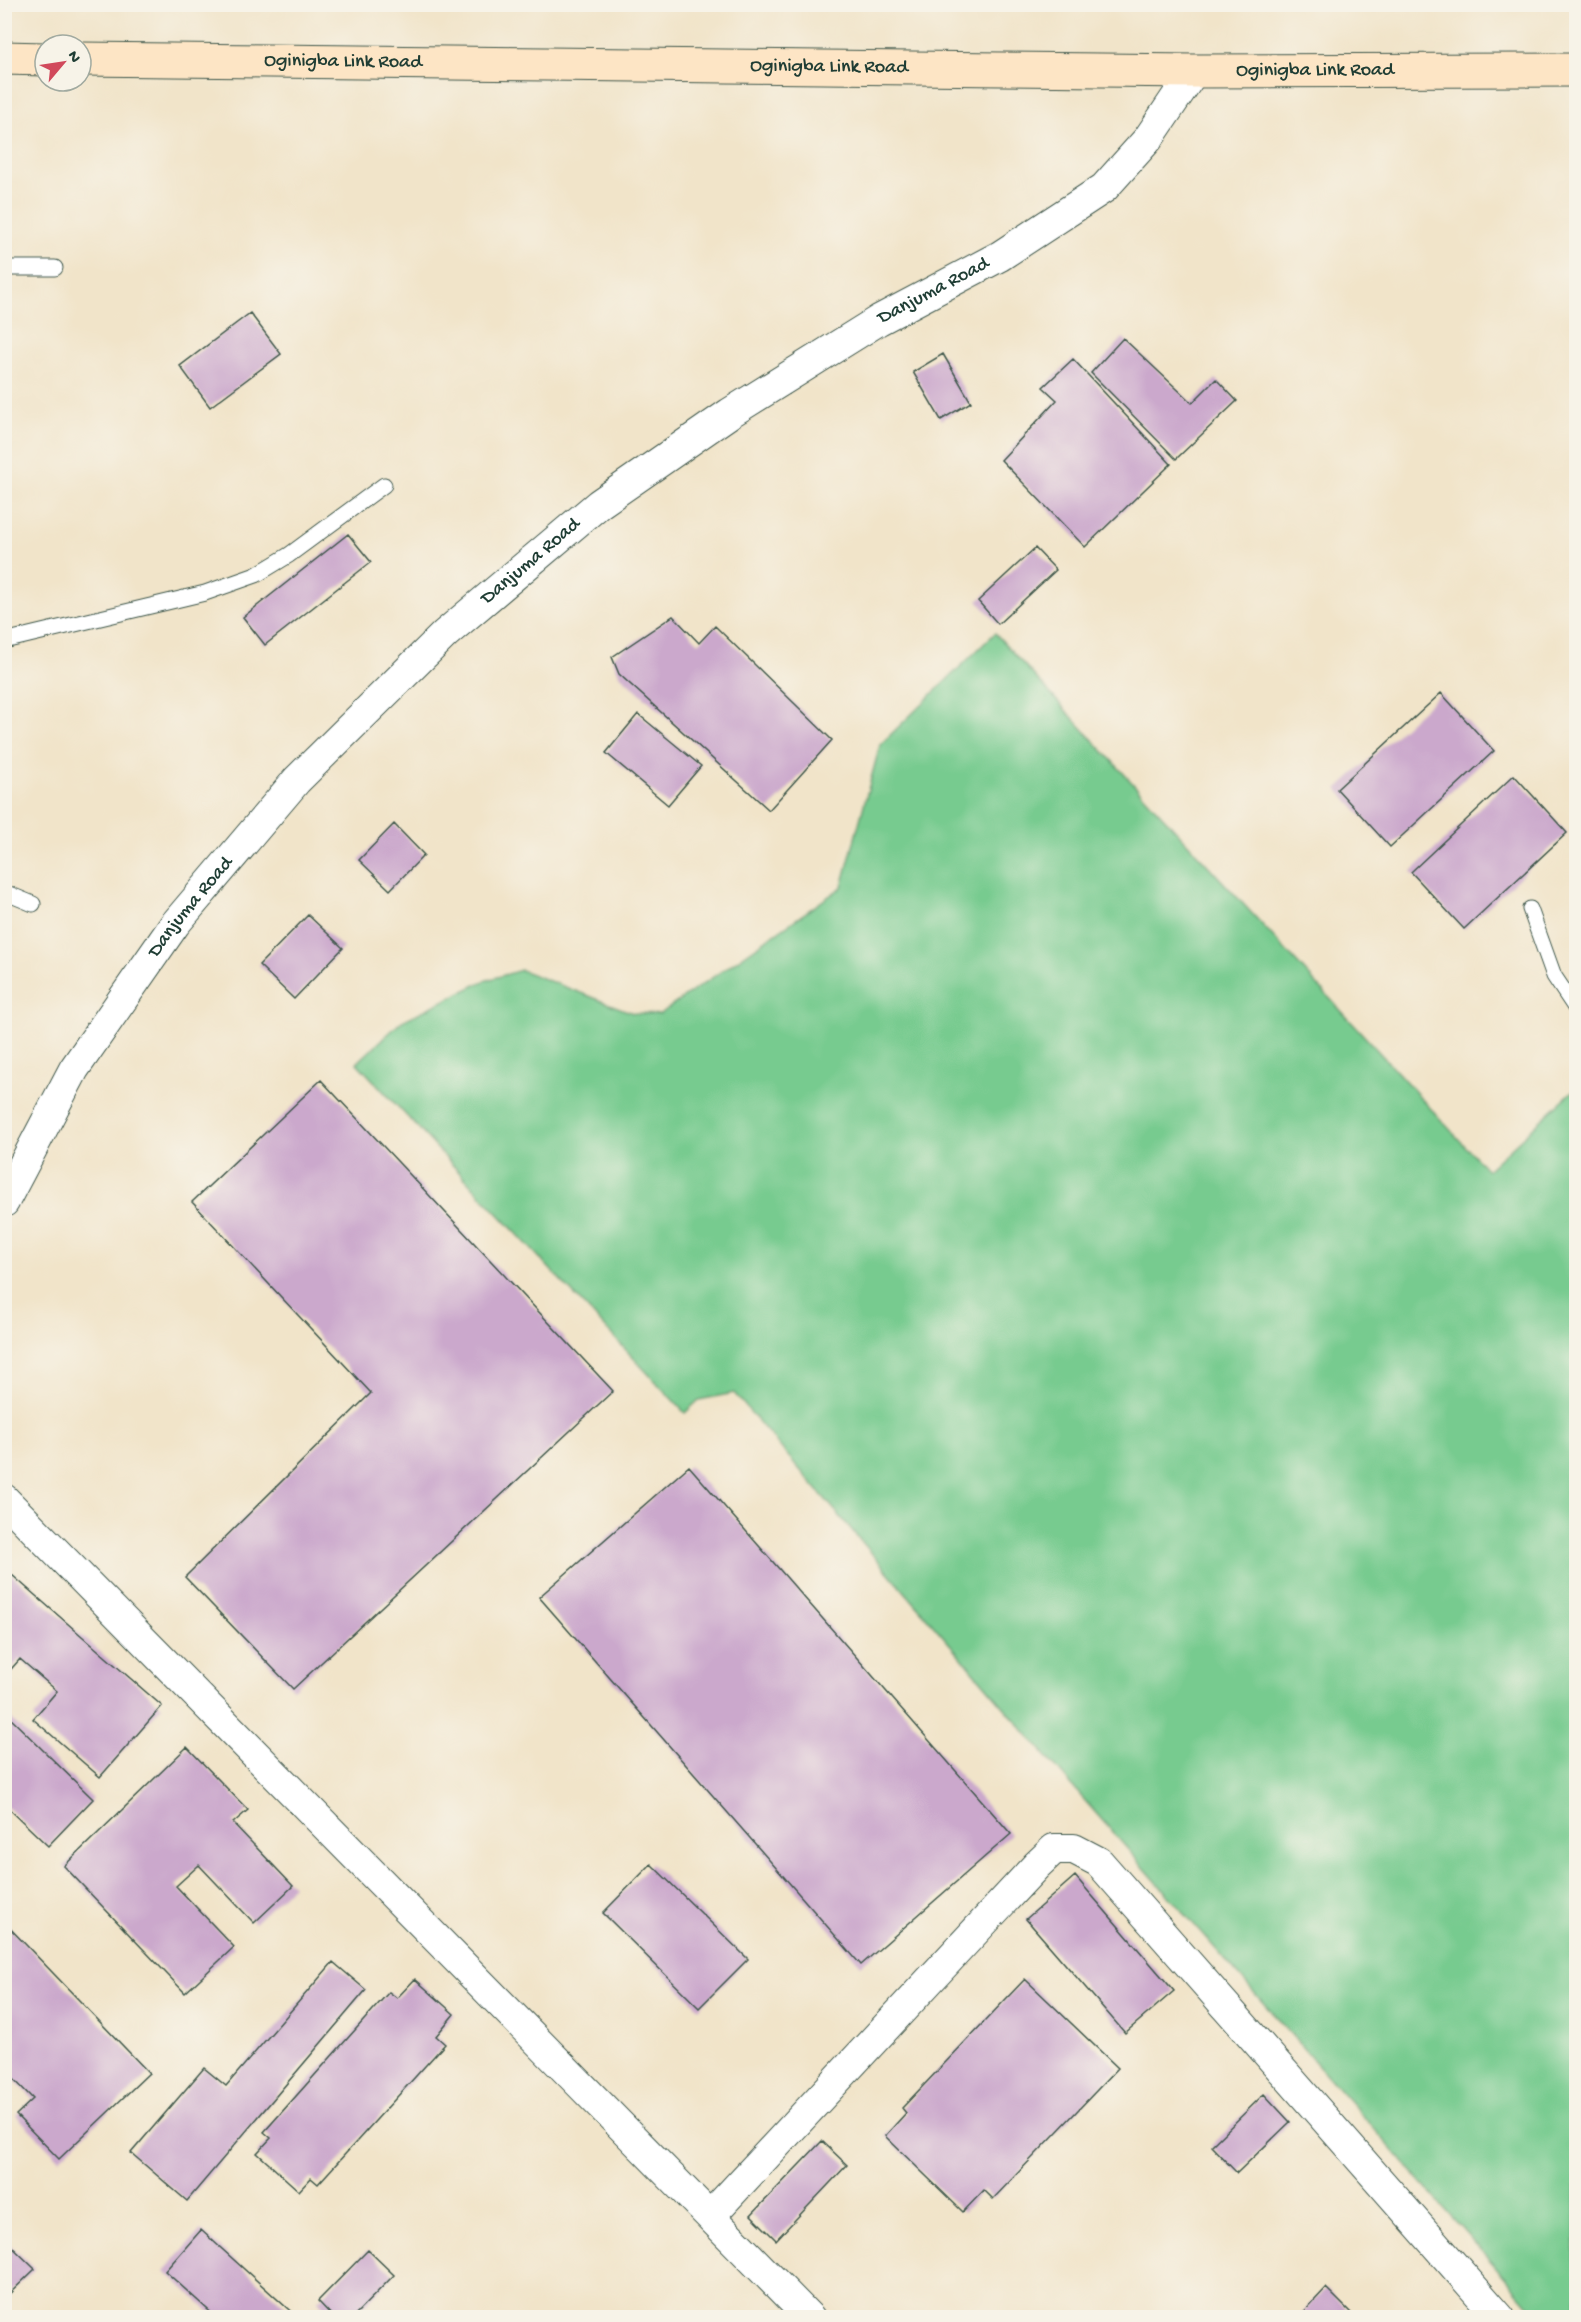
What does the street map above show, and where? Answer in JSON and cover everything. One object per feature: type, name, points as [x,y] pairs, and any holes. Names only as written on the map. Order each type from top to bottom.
[{"type":"street","points":[[4,58],[33,59]]},
{"type":"street","name":"Oginigba Link Road","points":[[93,59],[1194,71],[1576,70]]},
{"type":"street","name":"Danjuma Road","points":[[4,1202],[74,1069],[175,924],[297,780],[445,634],[599,504],[730,412],[879,320],[1000,256],[1104,188],[1148,139],[1194,71]]},
{"type":"street","points":[[4,1499],[810,2318]]},
{"type":"street","points":[[711,2215],[1036,1865],[1054,1849],[1074,1849],[1099,1862],[1500,2318]]},
{"type":"lane","points":[[4,268],[55,268]]},
{"type":"lane","points":[[4,641],[205,594],[256,575],[289,555],[384,485]]},
{"type":"lane","points":[[4,892],[33,904]]},
{"type":"lane","points":[[1530,909],[1554,976],[1576,1009]]},
{"type":"green space","points":[[995,633],[1487,1170],[1576,1088],[1576,2317],[1540,2317],[1072,1786],[734,1393],[699,1400],[685,1413],[357,1063],[402,1021],[484,981],[521,970],[633,1013],[660,1014],[842,887],[880,745]]},
{"type":"building","points":[[250,313],[281,354],[210,407],[180,366]]},
{"type":"building","points":[[1123,338],[1192,403],[1216,379],[1237,401],[1176,459],[1091,373]]},
{"type":"building","points":[[943,354],[971,402],[941,420],[913,372]]},
{"type":"building","points":[[1073,359],[1171,464],[1085,547],[1001,460],[1057,400],[1043,387]]},
{"type":"building","points":[[348,534],[371,562],[265,645],[243,617]]},
{"type":"building","points":[[1035,548],[1056,570],[998,624],[978,601]]},
{"type":"building","points":[[673,616],[699,643],[715,626],[832,740],[769,810],[619,674],[612,657]]},
{"type":"building","points":[[1441,693],[1494,751],[1390,847],[1337,789]]},
{"type":"building","points":[[638,714],[701,766],[668,805],[606,753]]},
{"type":"building","points":[[1514,775],[1567,833],[1464,929],[1411,872]]},
{"type":"building","points":[[394,824],[424,855],[390,890],[359,860]]},
{"type":"building","points":[[308,915],[343,948],[294,999],[259,965]]},
{"type":"building","points":[[321,1080],[613,1391],[293,1689],[185,1577],[371,1393],[192,1202]]},
{"type":"building","points":[[689,1466],[1011,1834],[861,1965],[539,1597]]},
{"type":"building","points":[[4,1568],[162,1706],[100,1777],[33,1719],[57,1691],[20,1659],[4,1677]]},
{"type":"building","points":[[4,1712],[93,1799],[48,1846],[4,1804]]},
{"type":"building","points":[[187,1747],[248,1810],[233,1823],[293,1886],[254,1923],[199,1865],[176,1886],[234,1947],[185,1993],[64,1866]]},
{"type":"building","points":[[651,1864],[748,1959],[699,2008],[603,1913]]},
{"type":"building","points":[[1075,1876],[1174,1991],[1125,2033],[1026,1919]]},
{"type":"building","points":[[4,1922],[149,2073],[59,2159],[16,2115],[33,2099],[4,2069]]},
{"type":"building","points":[[333,1962],[366,1990],[187,2201],[131,2153],[204,2068],[226,2086]]},
{"type":"building","points":[[415,1979],[454,2014],[436,2036],[445,2044],[318,2184],[311,2178],[299,2191],[257,2153],[271,2138],[264,2132],[389,1992],[397,1998]]},
{"type":"building","points":[[1025,1979],[1118,2068],[993,2199],[984,2190],[963,2212],[885,2136],[906,2113],[902,2108]]},
{"type":"building","points":[[1264,2094],[1290,2122],[1237,2173],[1211,2146]]},
{"type":"building","points":[[822,2141],[847,2165],[776,2240],[751,2215]]},
{"type":"building","points":[[201,2230],[298,2318],[217,2318],[165,2271]]},
{"type":"building","points":[[4,2239],[35,2269],[4,2299]]},
{"type":"building","points":[[368,2250],[394,2275],[352,2318],[334,2318],[318,2301]]},
{"type":"building","points":[[1326,2288],[1356,2318],[1298,2318]]}]
